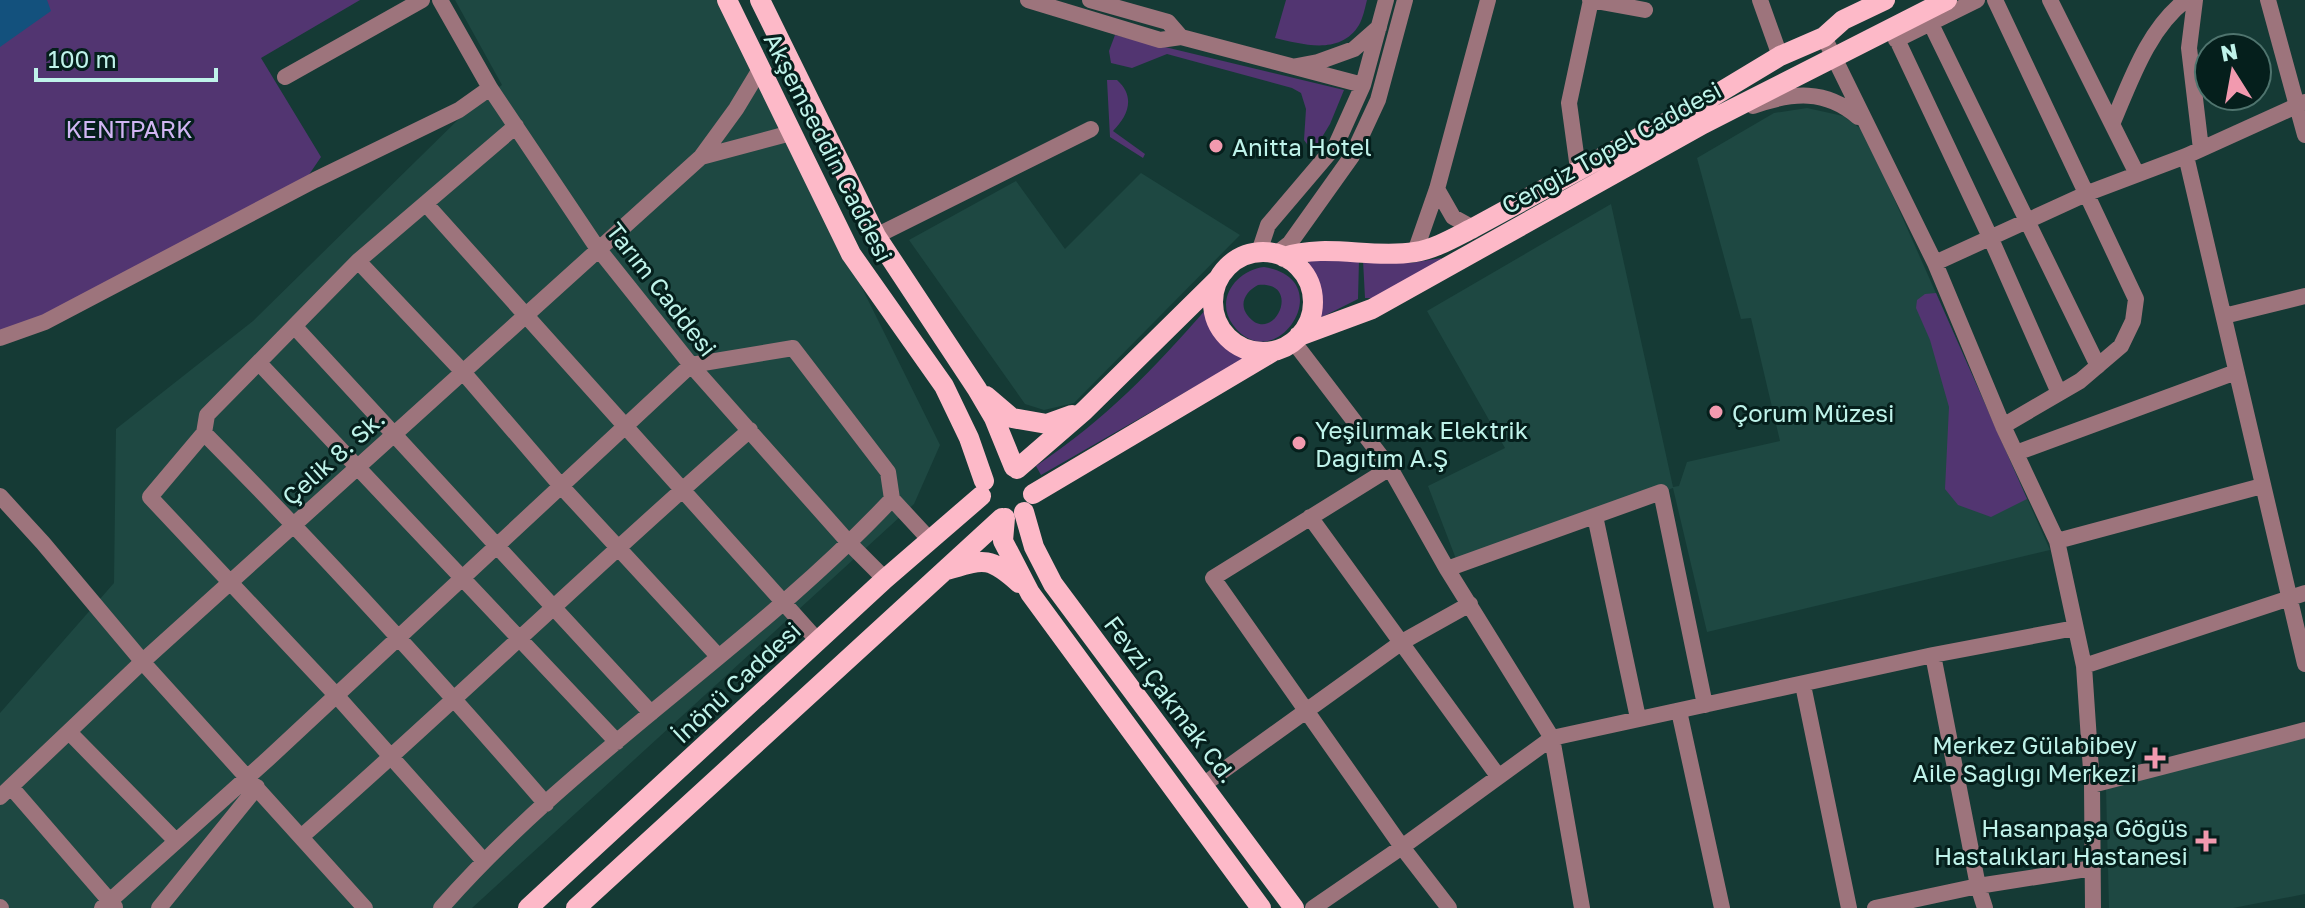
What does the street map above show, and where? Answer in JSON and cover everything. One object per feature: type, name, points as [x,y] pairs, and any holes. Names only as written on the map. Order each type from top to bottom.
[{"type":"main road","name":"Akşemseddin Caddesi","points":[[727,0],[851,254],[944,386],[969,438],[982,489]]},
{"type":"main road","name":"Akşemseddin Caddesi","points":[[760,0],[876,236],[977,389],[994,418],[1016,468]]},
{"type":"main road","name":"Cengiz Topel Caddesi","points":[[1296,339],[1372,309],[1703,124],[1833,57],[1894,35],[1947,0]]},
{"type":"main road","name":"Cengiz Topel Caddesi","points":[[1273,254],[1303,251],[1415,252],[1473,228],[1702,103],[1780,56],[1824,37],[1843,20],[1878,1]]},
{"type":"main road","points":[[1878,1],[1894,35]]},
{"type":"main road","points":[[576,908],[943,571],[1016,510],[1296,339],[1308,324],[1312,309],[1312,293],[1307,278],[1297,266],[1273,254],[1236,260],[1084,411],[1016,468],[993,470],[982,489],[988,510],[1016,510]]},
{"type":"main road","points":[[1219,278],[1213,293],[1213,310],[1218,325],[1228,338],[1242,348],[1258,352],[1274,351]]},
{"type":"main road","points":[[977,389],[1012,418],[1047,424],[1084,411]]},
{"type":"main road","points":[[1016,468],[1030,480],[1016,510]]},
{"type":"main road","name":"İnönü Caddesi","points":[[528,908],[982,489]]},
{"type":"main road","name":"Fevzi Çakmak Cd.","points":[[1016,510],[1003,541],[1030,593],[1261,908]]},
{"type":"main road","name":"Fevzi Çakmak Cd.","points":[[1016,510],[1053,584],[1294,908]]},
{"type":"main road","points":[[943,571],[980,561],[1000,565],[1030,593]]},
{"type":"street","points":[[285,77],[422,0]]},
{"type":"street","name":"Tarım Caddesi","points":[[440,0],[490,88],[599,249],[691,365],[850,544],[885,579]]},
{"type":"street","points":[[1028,0],[1160,40],[1181,37],[1363,85]]},
{"type":"street","points":[[1090,0],[1122,4],[1168,22],[1181,37]]},
{"type":"street","points":[[1386,0],[1363,85],[1336,145],[1268,225],[1273,254],[1290,243],[1352,156],[1378,100],[1405,0]]},
{"type":"street","points":[[1415,252],[1437,189],[1488,0]]},
{"type":"street","points":[[1578,169],[1569,103],[1591,0],[1645,10]]},
{"type":"street","points":[[1760,0],[1780,56]]},
{"type":"street","points":[[1977,0],[1894,35],[1991,239],[2059,393]]},
{"type":"street","points":[[1995,0],[2136,299],[2133,321],[2121,346],[2059,393],[2003,426]]},
{"type":"street","points":[[2050,0],[2137,174]]},
{"type":"street","points":[[2113,122],[2140,61],[2169,13],[2186,0]]},
{"type":"street","points":[[2195,0],[2189,48],[2194,153],[2224,316],[2262,486],[2298,596],[2305,664]]},
{"type":"street","points":[[2268,0],[2301,104],[2305,135]]},
{"type":"street","points":[[1930,22],[2098,366]]},
{"type":"street","points":[[1292,67],[1318,62],[1354,49],[1380,26]]},
{"type":"street","points":[[1824,37],[1935,263],[2003,426],[2057,541],[2084,666],[2092,785],[2093,908]]},
{"type":"street","name":"Çelik 8. Sk.","points":[[6,792],[142,662],[701,157],[759,71]]},
{"type":"street","points":[[0,338],[45,322],[315,180],[459,110],[490,88]]},
{"type":"street","points":[[1703,124],[1793,95],[1816,96],[1842,103],[1866,124]]},
{"type":"street","points":[[1935,263],[2088,193],[2194,153],[2301,104]]},
{"type":"street","points":[[483,860],[393,757],[150,497],[204,433],[207,415],[358,261],[516,126]]},
{"type":"street","points":[[876,236],[1091,129]]},
{"type":"street","points":[[701,157],[791,133]]},
{"type":"street","points":[[1437,189],[1453,217],[1473,228]]},
{"type":"street","points":[[426,204],[818,641]]},
{"type":"street","points":[[358,261],[463,372],[561,486],[718,656]]},
{"type":"street","points":[[2224,316],[2305,296]]},
{"type":"street","points":[[295,327],[651,713]]},
{"type":"street","points":[[1296,339],[1390,468],[1447,569],[1552,738],[1582,908]]},
{"type":"street","points":[[159,908],[252,782],[336,695],[691,365],[793,348],[888,472],[892,499],[930,540]]},
{"type":"street","points":[[259,363],[617,742]]},
{"type":"street","points":[[2016,453],[2236,372]]},
{"type":"street","points":[[301,837],[393,757],[682,488],[750,430]]},
{"type":"street","points":[[204,433],[400,636],[546,804]]},
{"type":"street","points":[[1390,468],[1213,578],[1402,847],[1449,908]]},
{"type":"street","points":[[2057,541],[2262,486]]},
{"type":"street","points":[[1447,569],[1661,492],[1705,705]]},
{"type":"street","points":[[0,496],[142,662],[364,908]]},
{"type":"street","points":[[441,908],[483,860],[850,544],[892,499]]},
{"type":"street","points":[[1595,516],[1638,718]]},
{"type":"street","points":[[1310,517],[1498,776]]},
{"type":"street","points":[[2084,666],[2298,596]]},
{"type":"street","points":[[1203,785],[1402,642],[1470,604]]},
{"type":"street","points":[[1313,908],[1552,738],[1933,655],[2075,628]]},
{"type":"street","points":[[1933,655],[1978,886],[1985,908]]},
{"type":"street","points":[[1803,685],[1849,908]]},
{"type":"street","points":[[1679,711],[1722,908]]},
{"type":"street","points":[[2092,785],[2305,730]]},
{"type":"street","points":[[69,732],[176,841]]},
{"type":"street","points":[[6,792],[109,906],[176,841],[252,782]]},
{"type":"street","points":[[1875,908],[1978,886],[2093,868]]},
{"type":"shaded area","points":[[455,0],[719,0],[940,445],[914,504],[472,908],[0,908],[0,713],[114,583],[116,429],[253,321],[472,106],[502,85]]},
{"type":"shaded area","points":[[1807,108],[1843,116],[1864,131],[2050,550],[1707,632],[1673,488],[1456,559],[1428,486],[1505,448],[1427,311],[1611,204],[1673,487],[1679,486],[1687,462],[1780,441],[1751,318],[1741,319],[1697,158],[1774,113]]},
{"type":"shaded area","points":[[1141,173],[1240,235],[1074,403],[1044,410],[1025,404],[909,240],[1016,181],[1065,249]]},
{"type":"shaded area","name":"Hasanpaşa Göğüs Hastalıkları Hastanesi","points":[[2305,736],[2305,894],[2233,908],[2109,908],[2106,788]]},
{"type":"green space","name":"KENTPARK","points":[[0,0],[360,0],[261,58],[321,157],[306,179],[28,324],[0,334]]},
{"type":"green space","points":[[1286,0],[1367,0],[1360,22],[1351,35],[1342,41],[1320,45],[1275,38]]},
{"type":"green space","points":[[1115,35],[1344,90],[1330,124],[1313,152],[1304,140],[1306,109],[1301,93],[1167,54],[1132,68],[1111,63],[1109,51]]},
{"type":"green space","points":[[1107,80],[1117,80],[1128,100],[1126,113],[1113,131],[1145,154],[1143,158],[1110,137]]},
{"type":"green space","points":[[1441,258],[1442,262],[1380,298],[1365,298],[1363,260],[1411,263]]},
{"type":"green space","points":[[1308,259],[1359,260],[1358,299],[1318,319],[1317,295]]},
{"type":"green space","points":[[1264,267],[1287,275],[1298,289],[1300,305],[1294,322],[1282,334],[1267,341],[1250,339],[1233,325],[1226,305],[1231,287],[1254,269]],"holes":[[[1258,285],[1272,286],[1282,301],[1280,311],[1267,324],[1257,323],[1245,311],[1245,298]]]},
{"type":"green space","points":[[1936,293],[2027,499],[1991,517],[1958,505],[1945,489],[1949,407],[1930,340],[1916,308],[1917,300],[1925,294]]},
{"type":"green space","points":[[1208,307],[1222,336],[1245,358],[1041,475],[1036,466],[1085,430],[1128,392]]},
{"type":"water","points":[[0,0],[47,0],[51,11],[0,47]]},
{"type":"place","name":"Anitta Hotel","points":[[1216,146]]},
{"type":"place","name":"Çorum Müzesi","points":[[1716,412]]},
{"type":"place","name":"Yeşilırmak Elektrik Dağıtım A.Ş","points":[[1299,443]]},
{"type":"place","name":"Merkez Gülabibey Aile Sağlığı Merkezi","points":[[2155,758]]},
{"type":"place","name":"Hasanpaşa Göğüs Hastalıkları Hastanesi","points":[[2206,841]]}]
